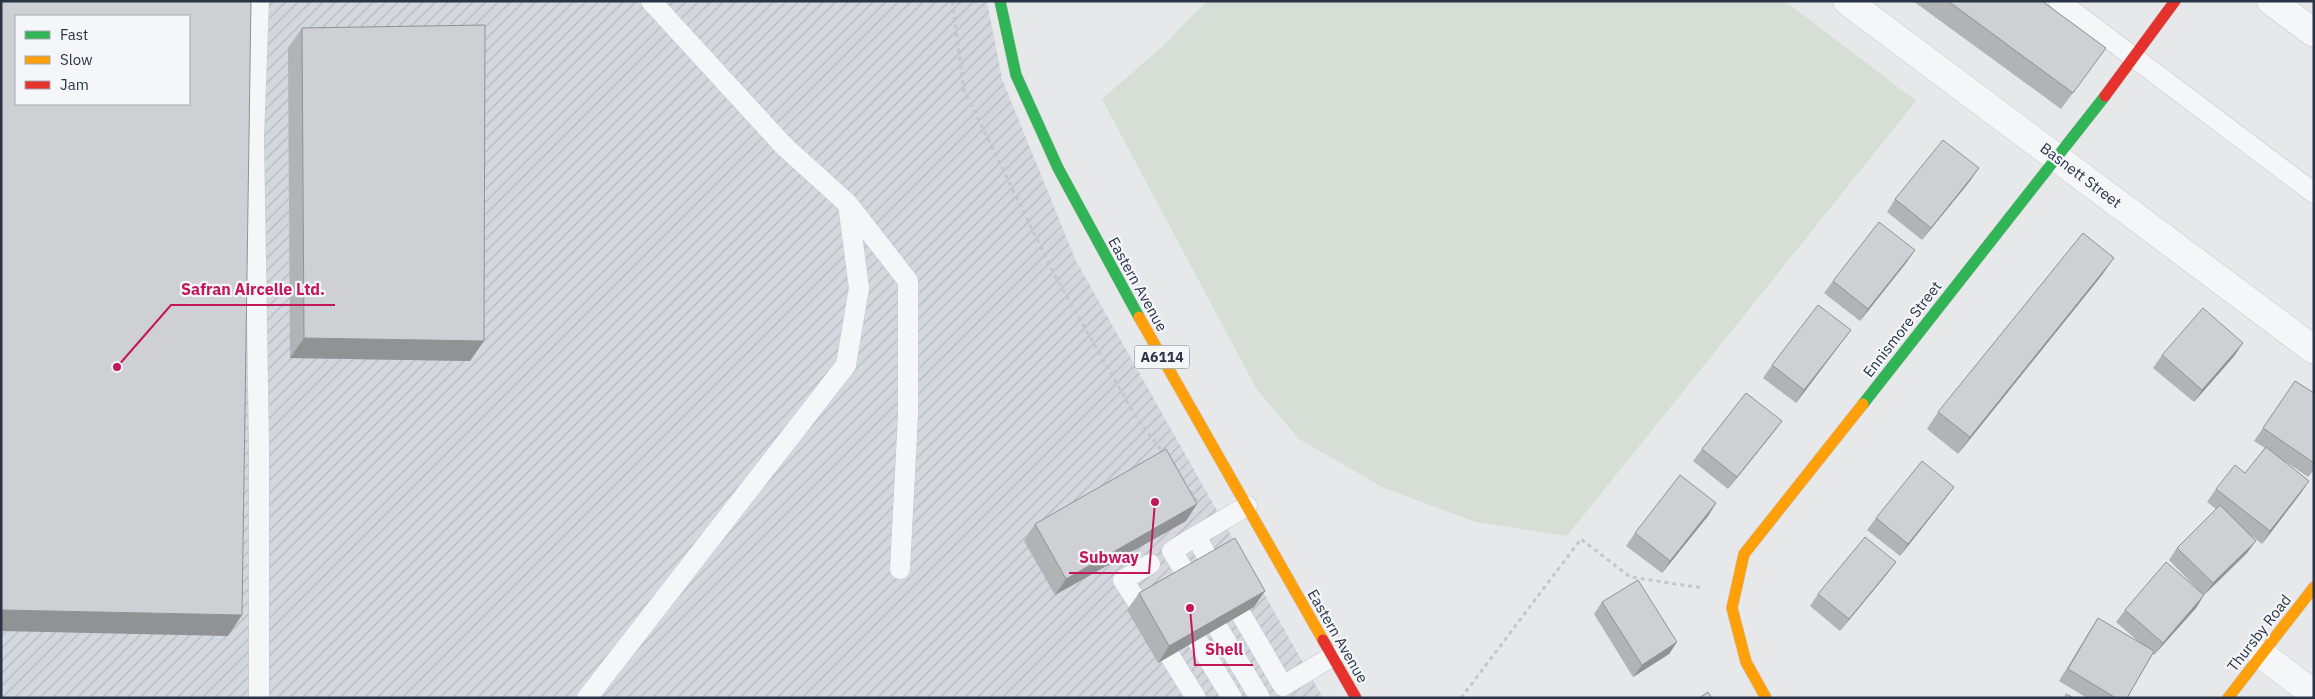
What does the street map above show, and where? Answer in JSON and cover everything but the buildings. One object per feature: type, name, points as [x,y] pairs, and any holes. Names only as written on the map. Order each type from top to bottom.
[{"type":"main road","name":"Eastern Avenue","points":[[1000,1],[1016,75],[1058,168],[1110,265],[1356,698]]},
{"type":"main road","name":"Ennismore Street","points":[[1766,698],[1746,662],[1732,608],[1744,554],[2135,58],[2175,1]]},
{"type":"main road","name":"Thursby Road","points":[[2228,698],[2314,587]]},
{"type":"street","name":"Basnett Street","points":[[1847,1],[2314,350]]},
{"type":"street","points":[[2271,1],[2314,33]]},
{"type":"street","points":[[2262,655],[2314,694]]},
{"type":"lane","points":[[258,698],[259,447],[254,137],[259,1]]},
{"type":"lane","points":[[651,1],[784,146],[848,204],[908,281],[908,415],[900,569]]},
{"type":"lane","points":[[2059,1],[2314,193]]},
{"type":"lane","points":[[587,698],[846,365],[859,288],[848,204]]},
{"type":"lane","points":[[1138,603],[1123,580],[1155,572],[1172,550],[1247,506]]},
{"type":"lane","points":[[1196,536],[1210,562]]},
{"type":"lane","points":[[1172,550],[1186,575]]},
{"type":"lane","points":[[1241,614],[1283,686]]},
{"type":"lane","points":[[1218,628],[1261,698],[1333,656]]},
{"type":"lane","points":[[1197,640],[1232,698]]},
{"type":"lane","points":[[1170,656],[1196,698]]},
{"type":"path","points":[[952,1],[964,90],[1054,274],[1133,412],[1168,460]]},
{"type":"path","points":[[1185,485],[1214,526]]},
{"type":"path","points":[[1461,698],[1581,539],[1630,577],[1736,593]]},
{"type":"shaded area","points":[[1,1],[987,1],[1002,79],[1076,261],[1323,698],[1,698]]},
{"type":"shaded area","points":[[1207,1],[1785,1],[1916,101],[1567,536],[1476,522],[1384,488],[1299,439],[1256,388],[1102,99],[1163,46]]},
{"type":"traffic: fast","points":[[1000,1],[1016,75],[1058,168],[1139,317]]},
{"type":"traffic: fast","points":[[1863,404],[2105,96]]},
{"type":"traffic: slow","points":[[1139,317],[1323,640]]},
{"type":"traffic: slow","points":[[1766,698],[1746,662],[1732,608],[1744,554],[1863,404]]},
{"type":"traffic: slow","points":[[2228,698],[2314,587]]},
{"type":"traffic: jam","points":[[2105,96],[2175,1]]},
{"type":"traffic: jam","points":[[1323,640],[1356,698]]},
{"type":"place","name":"Safran Aircelle Ltd.","points":[[117,367]]},
{"type":"place","name":"Subway","points":[[1155,502]]},
{"type":"place","name":"Shell","points":[[1190,608]]}]
